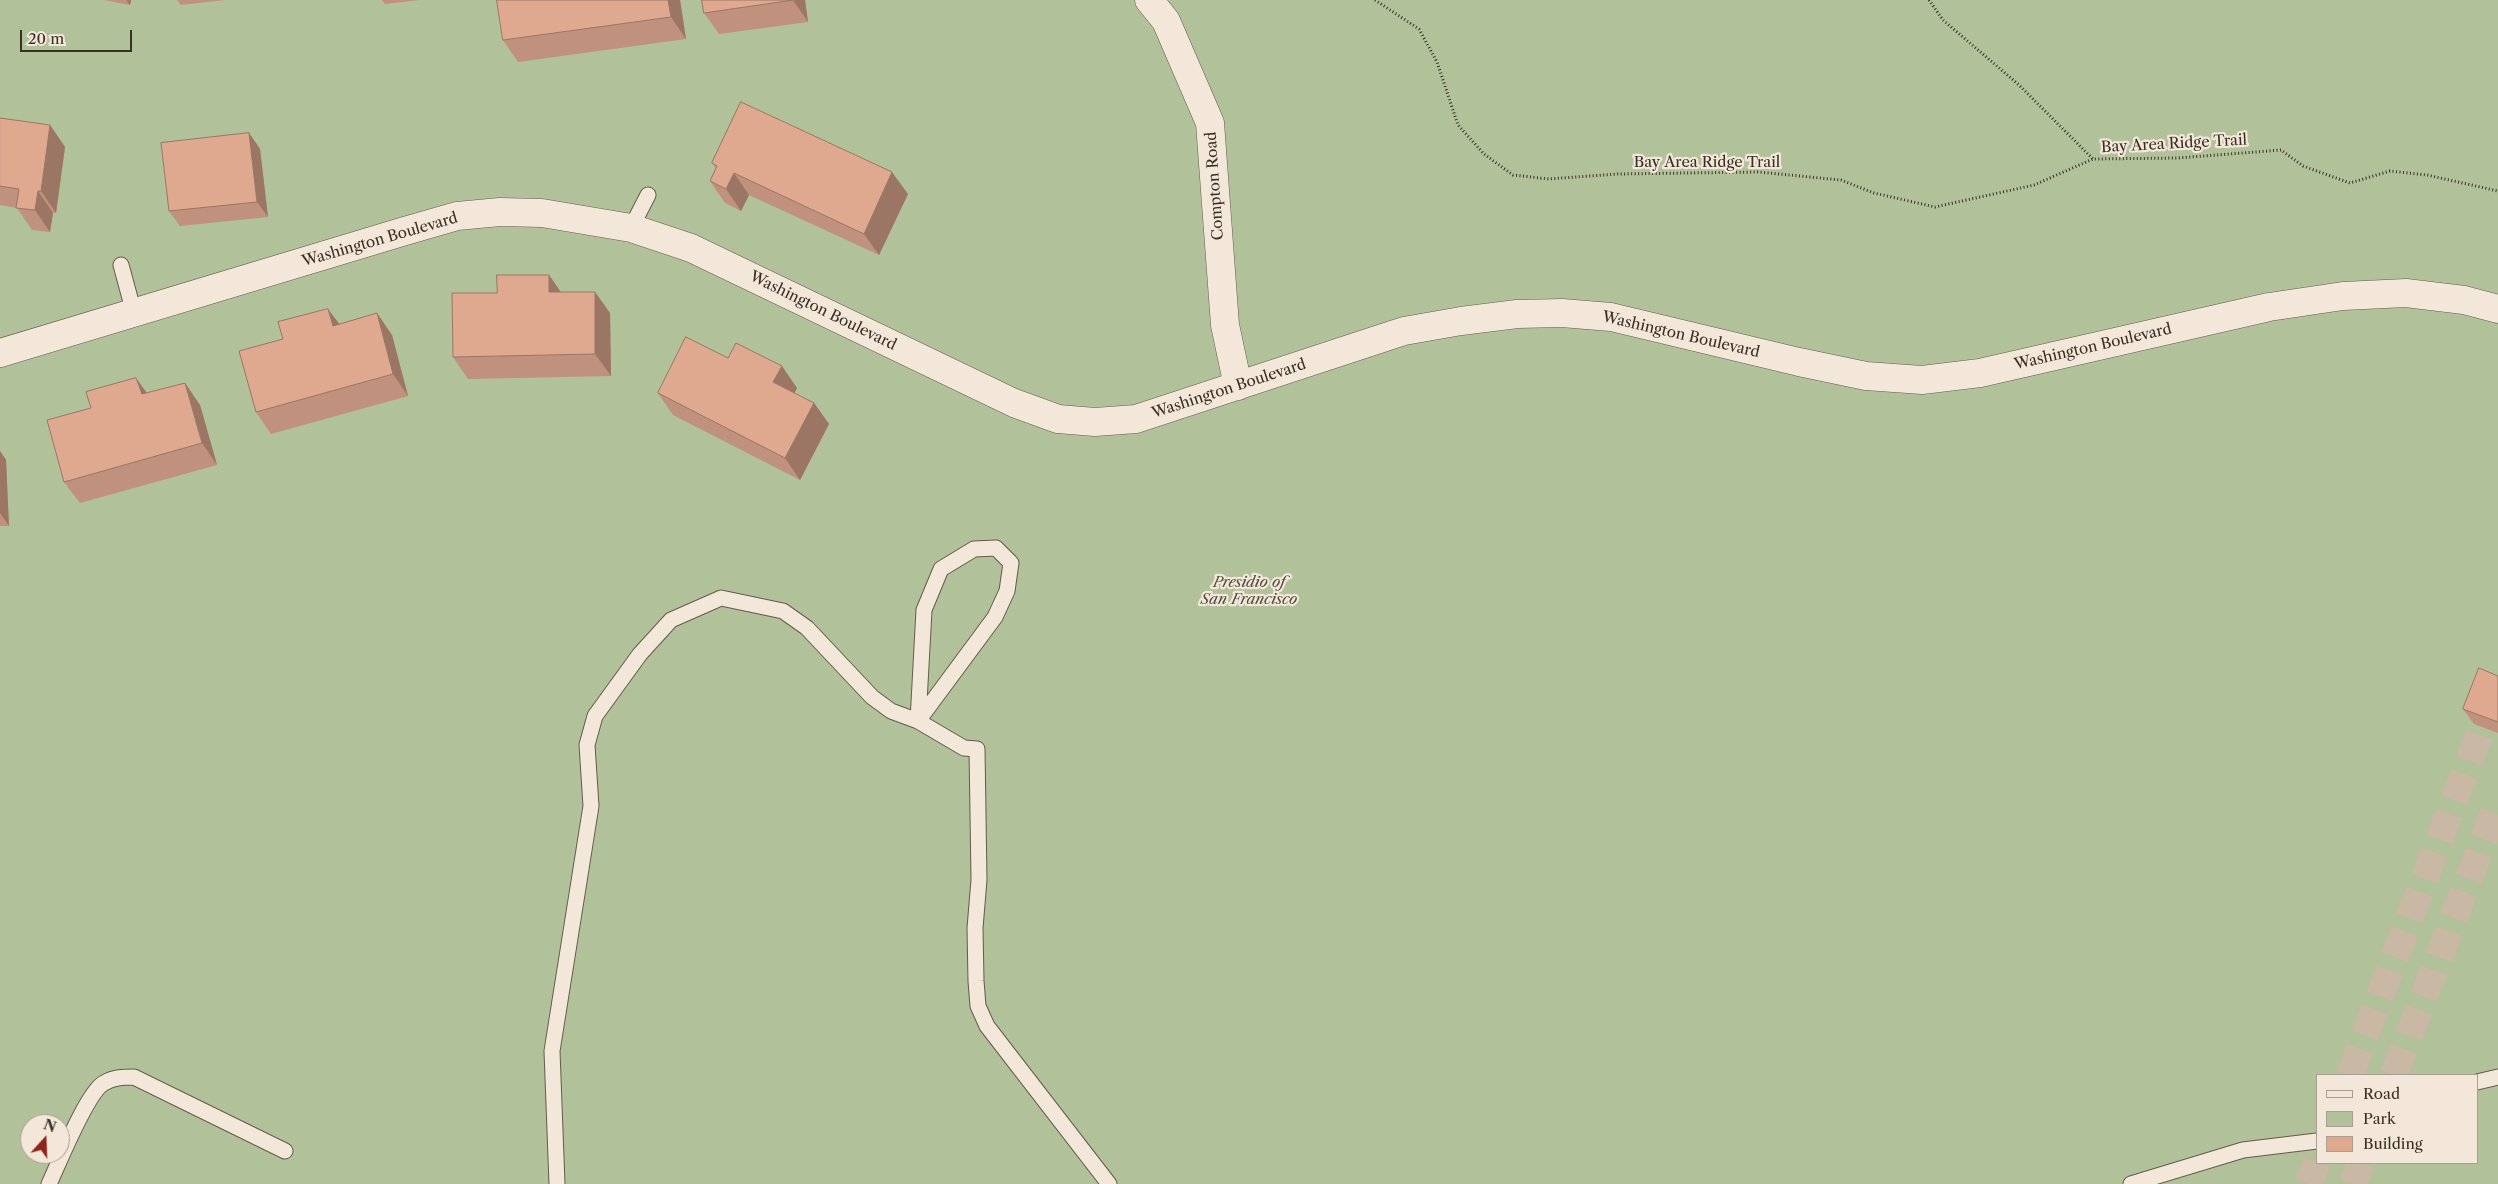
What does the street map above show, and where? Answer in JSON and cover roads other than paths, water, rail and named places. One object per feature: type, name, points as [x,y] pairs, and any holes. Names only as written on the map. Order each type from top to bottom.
[{"type":"street","name":"Compton Road","points":[[1149,0],[1166,21],[1210,124],[1225,325],[1238,386]]},
{"type":"street","name":"Washington Boulevard","points":[[0,354],[457,216],[500,212],[542,213],[630,228],[691,248],[1014,403],[1058,419],[1095,422],[1136,419],[1404,331],[1461,320],[1517,314],[1562,313],[1611,317],[1866,376],[1922,380],[1980,373],[2269,307],[2343,296],[2406,293],[2464,300],[2498,309]]},
{"type":"lane","points":[[630,228],[648,195]]},
{"type":"lane","points":[[120,264],[134,313]]},
{"type":"lane","points":[[996,548],[1011,563],[1007,590],[995,617],[918,721],[924,610],[941,569],[974,549],[996,548]]},
{"type":"lane","points":[[557,1184],[552,1051],[591,806],[587,746],[595,716],[640,654],[671,620],[721,598],[783,611],[807,628],[872,698],[891,711],[918,721],[964,748],[976,749],[979,870],[975,928],[978,1006],[987,1026],[1109,1184]]},
{"type":"lane","points":[[49,1184],[91,1096],[103,1083],[118,1077],[134,1077],[285,1151]]},
{"type":"lane","points":[[2478,1082],[2498,1077]]},
{"type":"lane","points":[[2131,1184],[2243,1150],[2316,1142]]},
{"type":"tunnel","points":[[2350,1074],[2498,685]]},
{"type":"tunnel","points":[[2394,1074],[2498,802]]},
{"type":"tunnel","points":[[2308,1184],[2316,1164]]},
{"type":"tunnel","points":[[2353,1184],[2361,1164]]},
{"type":"park label","name":"Presidio of San Francisco","points":[[1249,592]]}]
